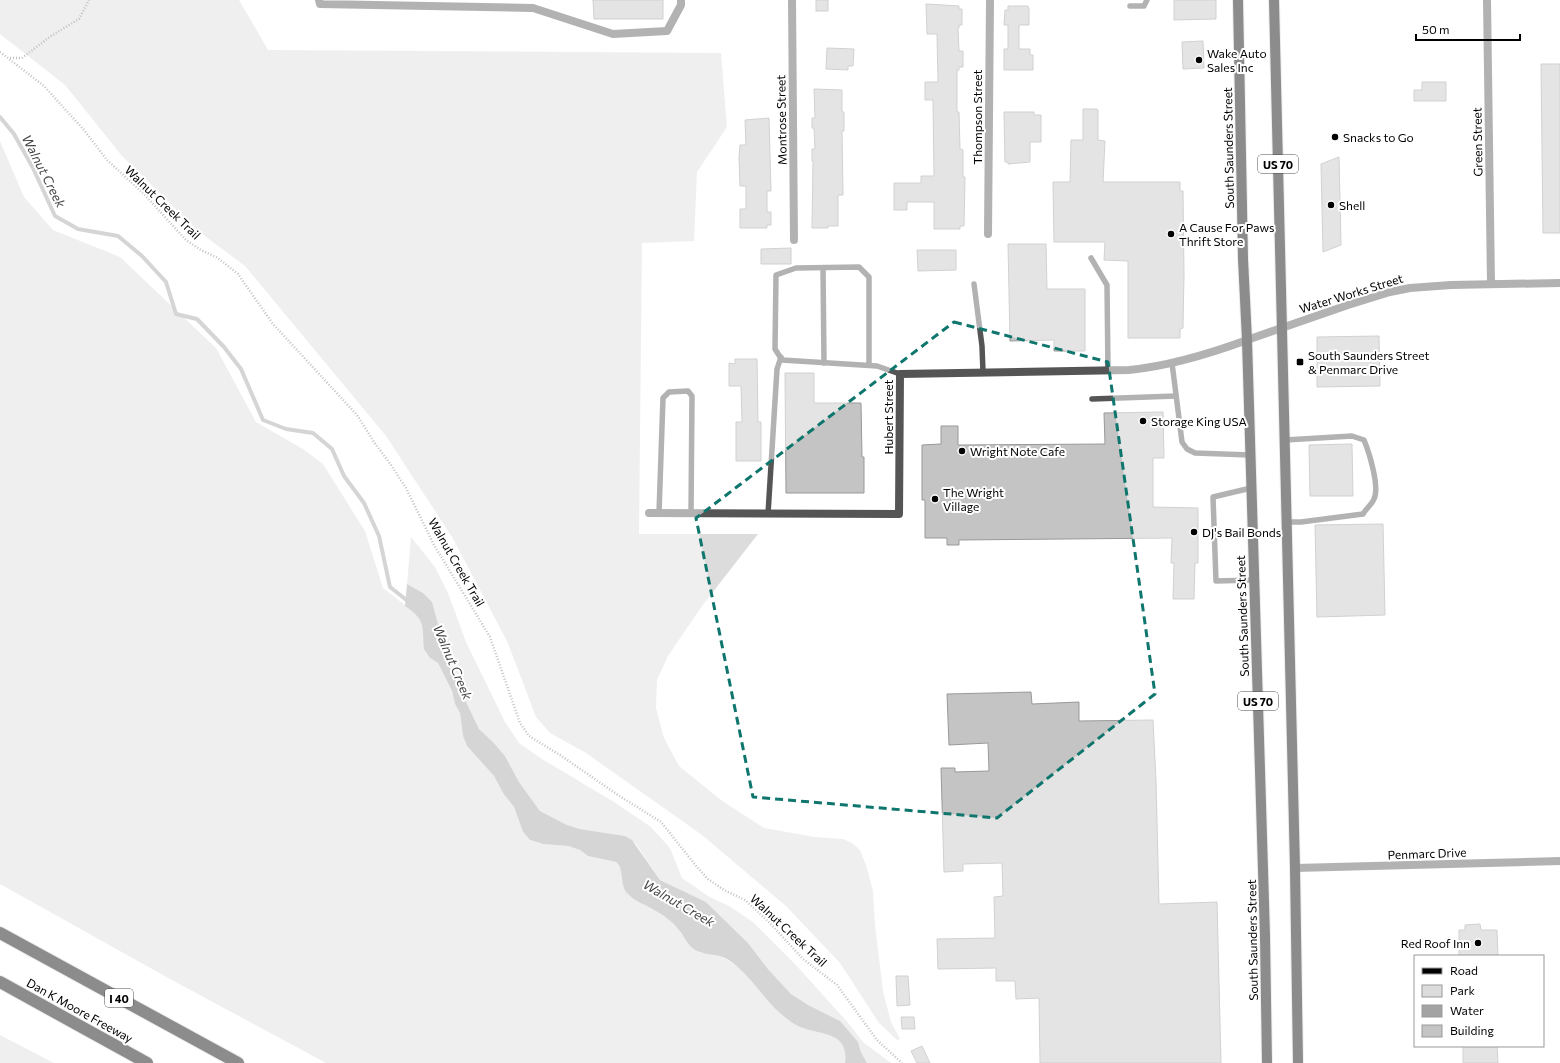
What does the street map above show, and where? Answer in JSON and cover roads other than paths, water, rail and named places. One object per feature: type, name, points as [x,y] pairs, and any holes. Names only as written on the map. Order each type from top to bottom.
[{"type":"highway","name":"I 40","points":[[0,933],[238,1063]]},
{"type":"highway","name":"Dan K Moore Freeway","points":[[0,982],[147,1063]]},
{"type":"main road","name":"South Saunders Street","points":[[1238,0],[1243,259],[1247,340],[1265,921],[1267,1063]]},
{"type":"main road","name":"US 70","points":[[1274,0],[1295,868],[1298,1063]]},
{"type":"street","points":[[319,0],[320,4],[533,8],[613,34],[667,31],[681,5],[681,0]]},
{"type":"street","name":"Montrose Street","points":[[792,0],[794,240]]},
{"type":"street","name":"Thompson Street","points":[[988,234],[990,0]]},
{"type":"street","name":"Green Street","points":[[1487,0],[1491,284]]},
{"type":"street","name":"Water Works Street","points":[[1247,340],[1307,318],[1390,292],[1429,286],[1560,282]]},
{"type":"street","name":"Hubert Street","points":[[649,513],[899,514],[900,374],[1108,371],[1148,368],[1222,350],[1247,340]]},
{"type":"street","name":"Penmarc Drive","points":[[1295,868],[1560,861]]},
{"type":"lane","points":[[1130,6],[1144,6],[1147,0]]},
{"type":"lane","points":[[1092,258],[1107,285],[1108,371]]},
{"type":"lane","points":[[869,365],[869,277],[859,267],[796,268],[776,275],[775,349],[782,360],[869,365],[877,366],[900,374]]},
{"type":"lane","points":[[823,268],[824,362]]},
{"type":"lane","points":[[974,284],[982,346],[983,372]]},
{"type":"lane","points":[[768,514],[777,368],[781,357]]},
{"type":"lane","points":[[1172,363],[1182,442],[1187,449],[1195,453],[1250,455]]},
{"type":"lane","points":[[659,513],[663,398],[669,392],[688,391],[692,396],[690,514]]},
{"type":"lane","points":[[1092,399],[1176,396]]},
{"type":"lane","points":[[1285,440],[1352,436],[1364,440],[1369,452],[1374,473],[1375,498],[1363,514],[1300,522],[1287,522]]},
{"type":"lane","points":[[1251,488],[1213,497],[1216,581],[1254,580]]},
{"type":"water","points":[[407,584],[423,593],[432,602],[450,668],[479,729],[505,756],[519,782],[540,811],[567,825],[580,829],[625,836],[632,840],[660,880],[706,902],[748,943],[768,969],[791,994],[808,1005],[840,1021],[858,1042],[867,1063],[845,1063],[845,1053],[843,1046],[839,1041],[827,1034],[803,1028],[794,1024],[773,1006],[742,971],[727,959],[699,952],[692,948],[676,926],[664,916],[634,899],[625,891],[619,865],[616,862],[588,856],[580,850],[568,846],[543,844],[530,840],[523,832],[514,807],[503,793],[494,776],[467,746],[463,736],[460,713],[455,704],[452,691],[438,663],[430,658],[424,649],[423,629],[420,620],[417,615],[405,606]]},
{"type":"waterway","name":"Walnut Creek","points":[[0,117],[14,134],[33,168],[55,216],[78,229],[118,236],[142,256],[166,282],[176,314],[197,319],[224,347],[241,369],[263,420],[286,429],[313,433],[332,449],[344,476],[364,503],[379,536],[390,587],[409,602]]},
{"type":"place","name":"Wake Auto Sales Inc","points":[[1199,60]]},
{"type":"place","name":"Snacks to Go","points":[[1335,137]]},
{"type":"place","name":"Shell","points":[[1331,205]]},
{"type":"place","name":"A Cause For Paws Thrift Store","points":[[1171,234]]},
{"type":"place","name":"South Saunders Street & Penmarc Drive","points":[[1300,362]]},
{"type":"place","name":"Storage King USA","points":[[1143,421]]},
{"type":"place","name":"Wright Note Cafe","points":[[962,451]]},
{"type":"place","name":"The Wright Village","points":[[935,499]]},
{"type":"place","name":"DJ's Bail Bonds","points":[[1194,532]]},
{"type":"place","name":"Red Roof Inn","points":[[1478,943]]}]
